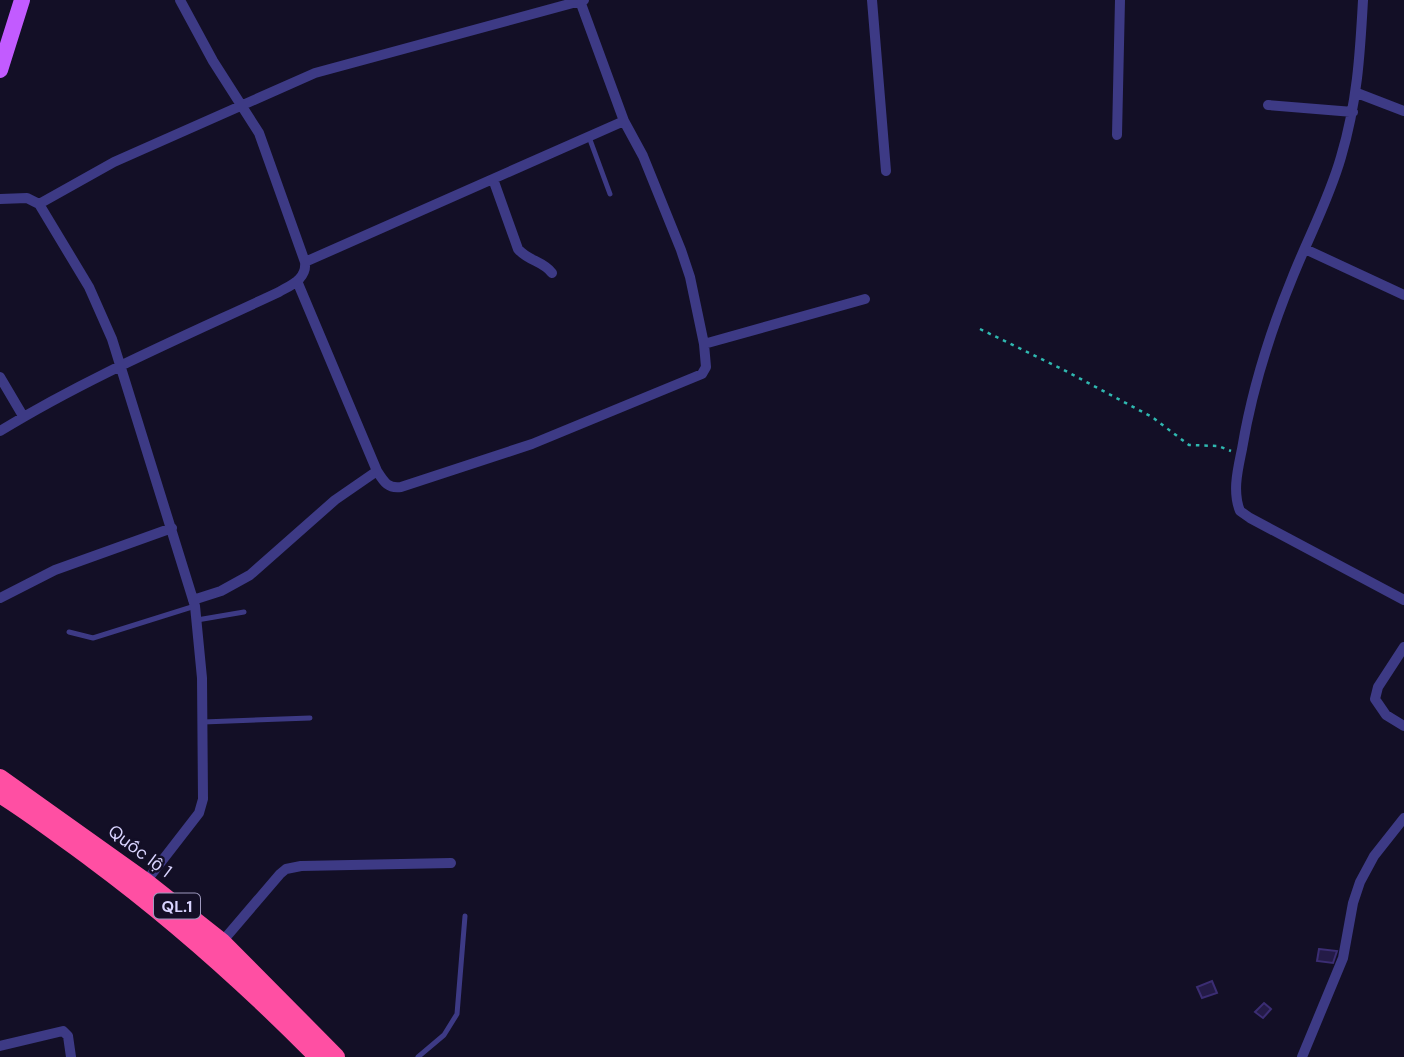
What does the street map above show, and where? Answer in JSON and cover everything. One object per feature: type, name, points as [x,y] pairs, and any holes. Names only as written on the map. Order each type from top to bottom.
[{"type":"highway","name":"Quốc lộ 1","points":[[0,778],[142,887],[216,948],[336,1057]]},
{"type":"highway","name":"Quốc lộ 1","points":[[0,794],[142,887]]},
{"type":"highway","name":"Quốc lộ 1","points":[[216,948],[318,1057]]},
{"type":"main road","points":[[0,69],[22,0]]},
{"type":"street","points":[[0,431],[23,416],[121,367],[279,292],[297,281],[304,273],[305,262],[259,133],[180,0]]},
{"type":"street","points":[[872,0],[886,171]]},
{"type":"street","points":[[1117,135],[1120,0]]},
{"type":"street","points":[[1363,0],[1357,93],[1353,112],[1332,185],[1255,382],[1240,456],[1236,493],[1240,511],[1404,600]]},
{"type":"street","points":[[39,204],[95,171],[297,80],[336,66],[580,1],[624,121],[643,156],[681,250],[690,278],[704,344],[706,367],[702,374],[489,460],[401,487],[387,486],[377,471],[297,281]]},
{"type":"street","points":[[1357,93],[1404,111]]},
{"type":"street","points":[[1268,105],[1353,112]]},
{"type":"street","points":[[305,262],[624,121]]},
{"type":"street","points":[[493,179],[518,249],[525,256],[544,264],[552,274]]},
{"type":"street","points":[[0,199],[31,199],[39,204],[89,287],[121,367],[194,603],[203,722],[205,788],[202,807],[142,887]]},
{"type":"street","points":[[1305,249],[1404,295]]},
{"type":"street","points":[[704,344],[865,299]]},
{"type":"street","points":[[0,377],[23,416]]},
{"type":"street","points":[[194,603],[250,575],[335,500],[377,471]]},
{"type":"street","points":[[0,598],[47,573],[172,528]]},
{"type":"street","points":[[1404,646],[1378,687],[1375,699],[1381,710],[1404,726]]},
{"type":"street","points":[[1302,1057],[1343,958],[1353,903],[1360,882],[1374,856],[1404,818]]},
{"type":"street","points":[[216,948],[286,869],[301,866],[451,863]]},
{"type":"street","points":[[0,1046],[63,1031],[68,1037],[71,1057]]},
{"type":"lane","points":[[589,137],[610,194]]},
{"type":"lane","points":[[69,632],[93,638],[194,603]]},
{"type":"lane","points":[[197,620],[244,612]]},
{"type":"lane","points":[[203,722],[310,718]]},
{"type":"lane","points":[[418,1057],[443,1035],[454,1021],[458,1007],[465,916]]},
{"type":"path","points":[[980,329],[1152,417],[1189,445],[1218,446],[1240,456]]},
{"type":"building","points":[[1319,949],[1337,951],[1333,963],[1317,961]]},
{"type":"building","points":[[1212,981],[1217,993],[1202,998],[1197,987]]},
{"type":"building","points":[[1264,1003],[1271,1009],[1263,1018],[1255,1012]]}]
